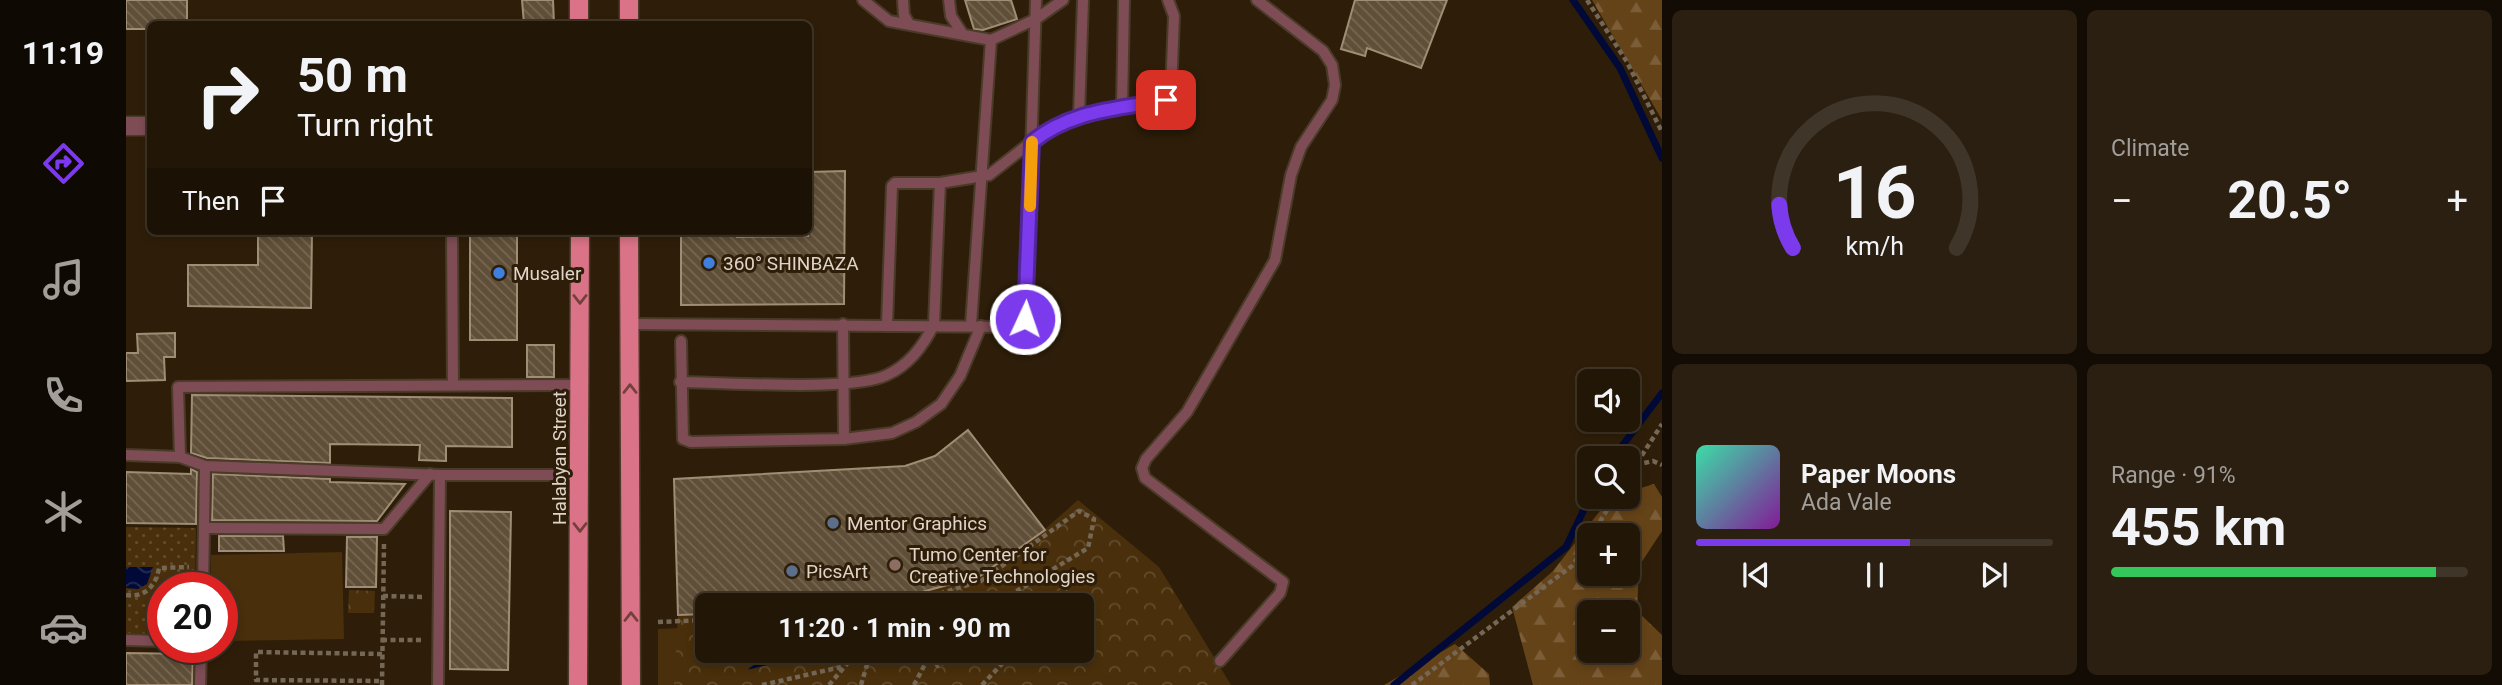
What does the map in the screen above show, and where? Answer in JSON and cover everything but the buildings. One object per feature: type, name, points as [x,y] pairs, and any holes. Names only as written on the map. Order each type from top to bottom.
[{"type":"main road","points":[[579,0],[579,21]]},
{"type":"main road","points":[[629,0],[629,21]]},
{"type":"main road","name":"Halabyan Street","points":[[578,685],[580,235]]},
{"type":"main road","points":[[629,235],[631,685]]},
{"type":"street","points":[[126,126],[147,126]]},
{"type":"lane","points":[[863,0],[889,21],[991,40],[1036,19],[1063,0]]},
{"type":"lane","points":[[903,0],[909,24]]},
{"type":"lane","points":[[949,0],[951,16],[962,33]]},
{"type":"lane","points":[[629,324],[934,324],[1017,327],[1025,319],[1036,0]]},
{"type":"lane","points":[[1079,115],[1083,0]]},
{"type":"lane","points":[[1122,108],[1124,0]]},
{"type":"lane","points":[[887,324],[892,186],[899,182],[940,183],[989,176],[1048,128],[1079,115],[1166,100],[1171,92],[1174,16],[1168,0]]},
{"type":"lane","points":[[1220,661],[1280,593],[1283,582],[1280,577],[1145,478],[1142,468],[1187,412],[1275,260],[1292,175],[1301,146],[1332,100],[1335,85],[1332,65],[1323,51],[1257,0]]},
{"type":"lane","points":[[681,341],[682,439],[691,442],[844,439],[892,433],[916,422],[941,404],[960,376],[976,326],[981,177],[991,40]]},
{"type":"lane","points":[[680,382],[843,384],[886,376],[925,343],[934,324],[940,183]]},
{"type":"lane","points":[[452,235],[453,385]]},
{"type":"lane","points":[[843,324],[844,439]]},
{"type":"lane","points":[[180,457],[178,387],[580,385]]},
{"type":"lane","points":[[126,455],[180,457],[205,466],[435,474],[580,475]]},
{"type":"lane","points":[[204,572],[205,466]]},
{"type":"lane","points":[[205,528],[384,528],[435,474]]},
{"type":"lane","points":[[435,474],[439,597],[438,685]]},
{"type":"lane","points":[[126,640],[147,641]]},
{"type":"lane","points":[[200,685],[201,663]]},
{"type":"path","points":[[1587,0],[1627,62],[1662,132]]},
{"type":"path","points":[[1640,457],[1662,424]]},
{"type":"path","points":[[1640,464],[1653,461],[1662,465]]},
{"type":"path","points":[[942,593],[981,581],[1079,511],[1094,519],[1088,548],[1014,593]]},
{"type":"path","points":[[382,654],[256,652],[256,680],[382,683],[384,528]]},
{"type":"path","points":[[1412,685],[1572,566],[1577,558]]},
{"type":"path","points":[[126,595],[146,592],[157,582],[159,568],[204,567]]},
{"type":"path","points":[[383,597],[439,597]]},
{"type":"path","points":[[659,622],[695,620]]},
{"type":"path","points":[[382,640],[439,640]]},
{"type":"path","points":[[829,685],[845,663]]},
{"type":"path","points":[[861,685],[867,663]]},
{"type":"path","points":[[914,685],[926,663]]},
{"type":"path","points":[[982,685],[1003,663]]},
{"type":"path","points":[[762,685],[841,667]]},
{"type":"green space","points":[[1592,0],[1662,0],[1662,120]]},
{"type":"green space","points":[[1654,484],[1662,497],[1662,531],[1640,564],[1640,523],[1591,523],[1602,509],[1640,509],[1640,488]]},
{"type":"green space","points":[[1078,500],[1159,567],[1231,685],[674,685],[678,615],[695,614],[695,663],[1094,663],[1094,593],[916,593],[980,576],[1025,547]]},
{"type":"green space","points":[[126,527],[196,528],[195,572],[147,572],[147,634],[126,633]]},
{"type":"green space","points":[[1577,540],[1577,586],[1638,586],[1637,600],[1577,600],[1577,663],[1640,663],[1640,614],[1662,635],[1662,685],[1533,685],[1512,607],[1553,571]]},
{"type":"green space","points":[[342,552],[344,639],[238,641],[238,572],[211,572],[211,555]]},
{"type":"green space","points":[[349,590],[375,591],[374,613],[348,613]]},
{"type":"green space","points":[[695,627],[695,663],[728,663],[741,670],[673,685],[658,685],[658,629]]},
{"type":"green space","points":[[1455,644],[1489,674],[1490,685],[1384,685]]},
{"type":"water","points":[[126,567],[153,567],[151,572],[147,572],[147,584],[138,589],[126,588]]},
{"type":"water","points":[[757,663],[775,663],[747,670]]},
{"type":"waterway","points":[[1573,0],[1620,68],[1662,158]]},
{"type":"waterway","points":[[1622,446],[1662,393]]},
{"type":"waterway","points":[[1394,685],[1566,547],[1584,509]]},
{"type":"slow traffic","points":[[1030,206],[1032,142]]},
{"type":"place","name":"360° SHINBAZA","points":[[709,263]]},
{"type":"place","name":"Musaler","points":[[499,273]]},
{"type":"place","name":"Mentor Graphics","points":[[833,523]]},
{"type":"place","name":"Tumo Center for Creative Technologies","points":[[895,565]]},
{"type":"place","name":"PicsArt","points":[[792,571]]},
{"type":"route","points":[[1025,319],[1032,142],[1048,128],[1079,115],[1166,100]]}]
